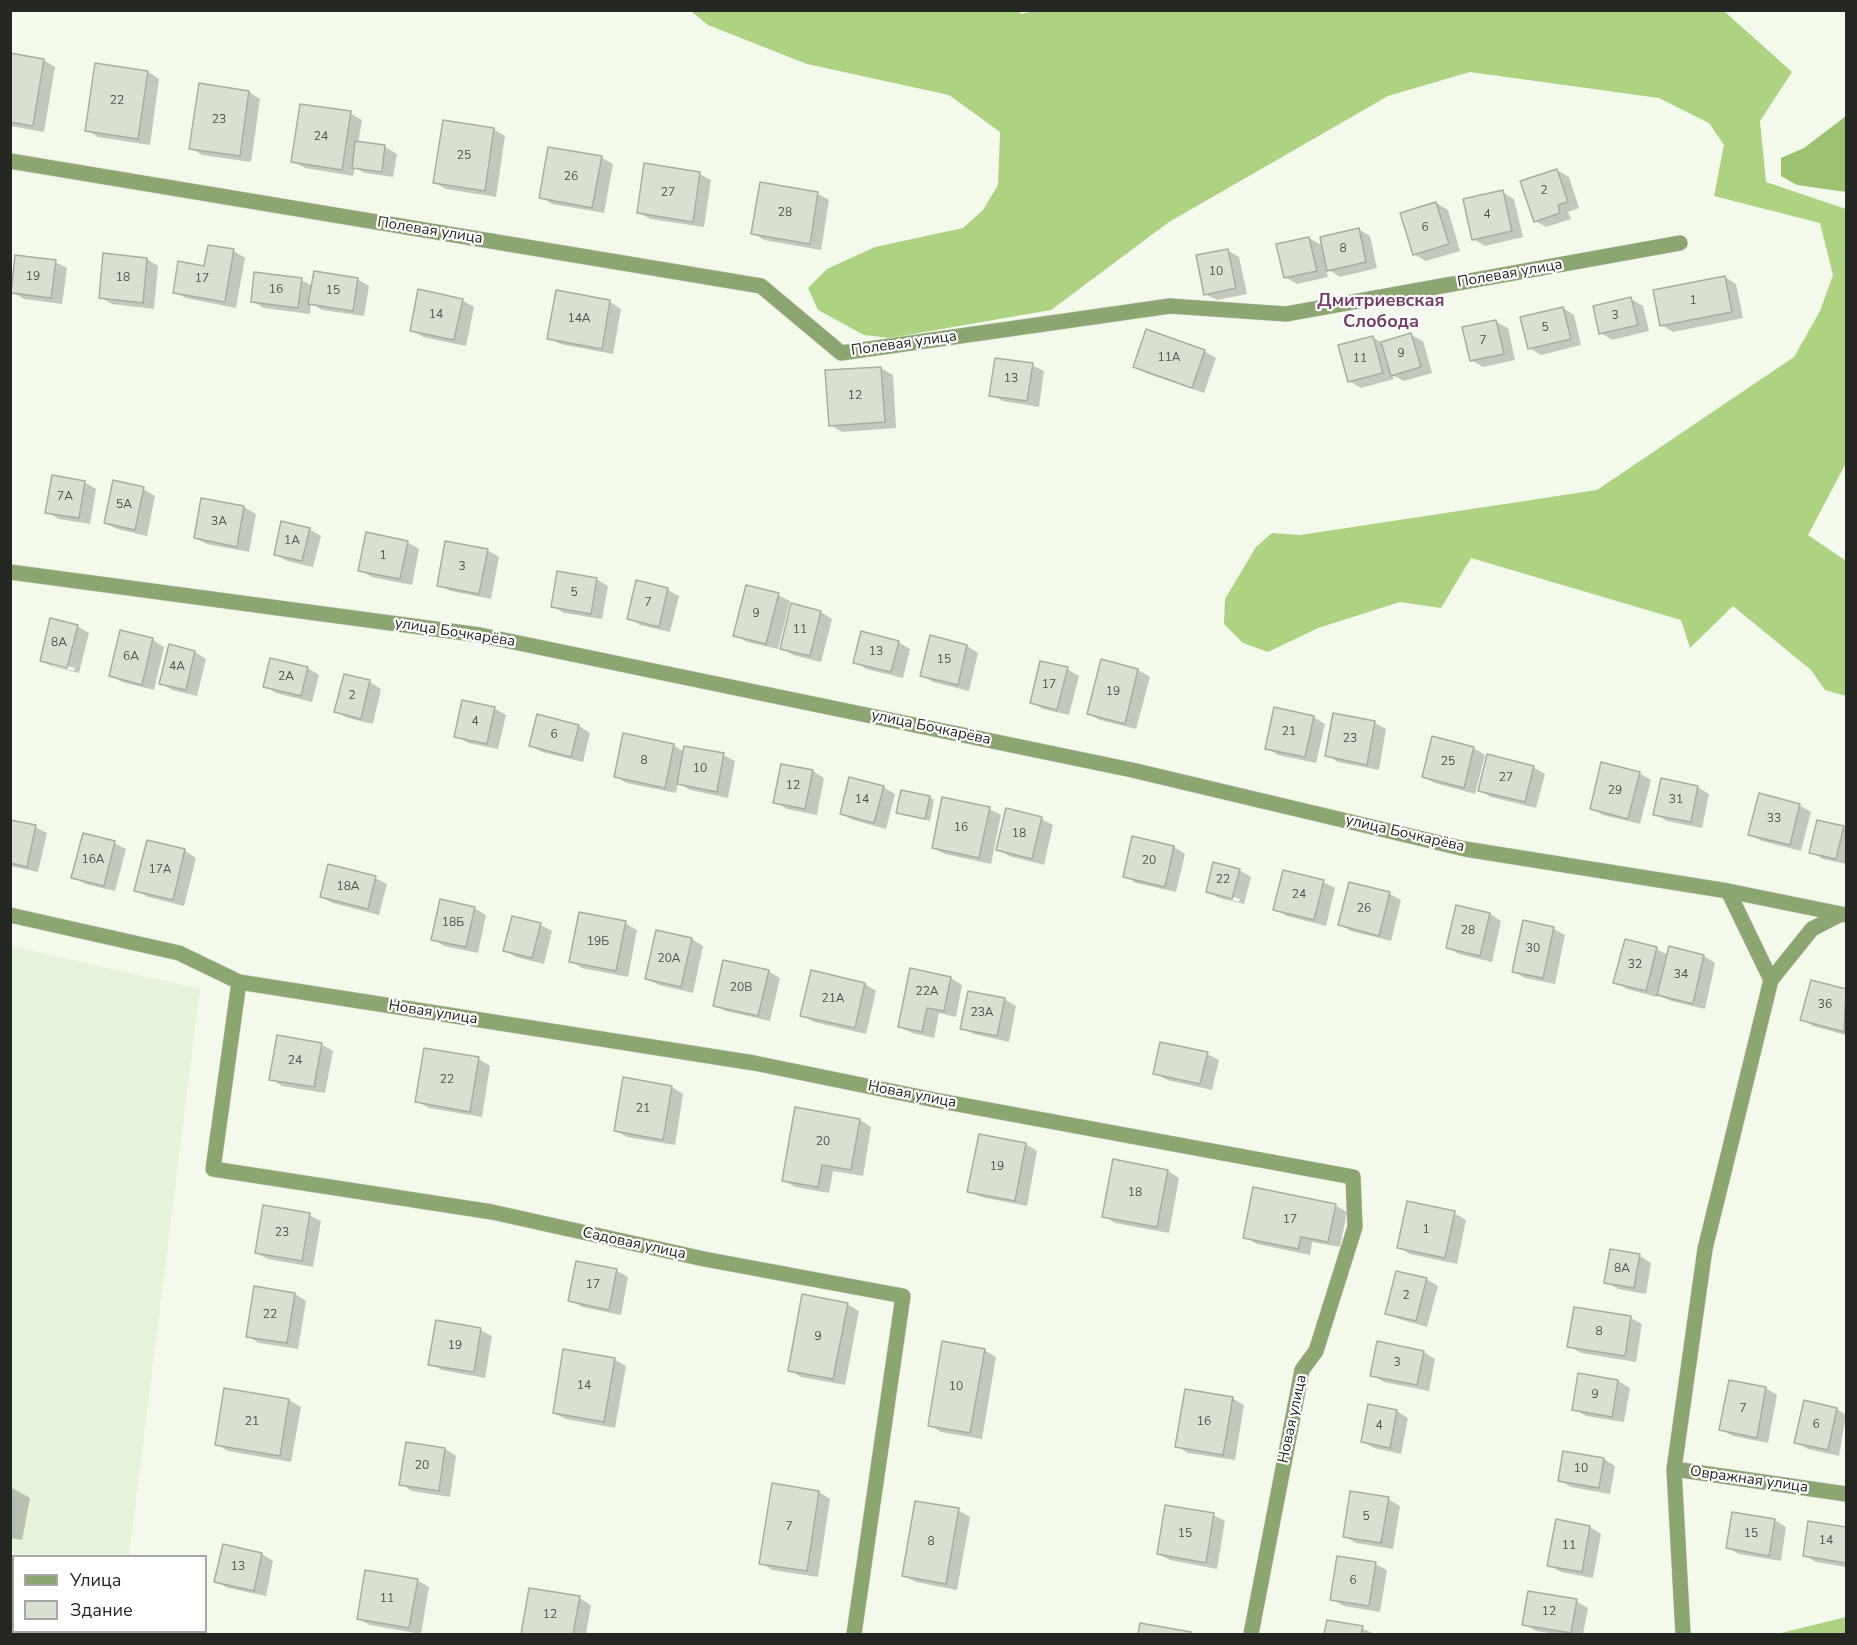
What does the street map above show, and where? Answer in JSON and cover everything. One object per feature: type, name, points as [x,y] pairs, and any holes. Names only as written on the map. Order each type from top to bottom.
[{"type":"street","name":"Полевая улица","points":[[10,161],[761,286],[841,353],[1170,306],[1286,314],[1680,243]]},
{"type":"street","name":"улица Бочкарёва","points":[[10,572],[480,636],[1132,770],[1465,849],[1728,891],[1844,914]]},
{"type":"street","points":[[1728,891],[1771,980]]},
{"type":"street","points":[[1674,1469],[1705,1249],[1771,980],[1812,929],[1844,914]]},
{"type":"street","name":"Новая улица","points":[[10,915],[179,953],[239,982],[754,1063],[947,1102],[1353,1177],[1355,1227],[1316,1351],[1302,1370],[1251,1635]]},
{"type":"street","name":"Садовая улица","points":[[239,982],[213,1169],[492,1212],[704,1259],[903,1296],[854,1635]]},
{"type":"street","name":"Овражная улица","points":[[1683,1635],[1674,1469],[1846,1494]]},
{"type":"shaded area","points":[[1018,10],[1021,14],[1038,10],[1724,11],[1792,72],[1760,121],[1766,182],[1846,209],[1846,463],[1808,535],[1846,561],[1846,696],[1825,690],[1811,670],[1733,606],[1690,648],[1681,620],[1471,558],[1441,608],[1400,602],[1318,628],[1268,652],[1243,643],[1224,624],[1225,599],[1256,547],[1272,533],[1300,535],[1597,490],[1794,357],[1820,311],[1833,275],[1820,223],[1714,196],[1724,145],[1709,123],[1659,98],[1470,72],[1388,96],[1169,222],[1051,310],[890,338],[864,335],[818,310],[808,288],[827,269],[875,247],[963,228],[983,210],[998,185],[1000,132],[949,95],[807,64],[708,25],[691,11]]},
{"type":"shaded area","points":[[1846,116],[1846,192],[1797,185],[1781,176],[1781,158],[1804,148]]},
{"type":"shaded area","points":[[11,946],[200,989],[129,1555],[12,1555],[12,1633],[120,1634],[11,1634]]},
{"type":"shaded area","points":[[1846,1617],[1846,1634],[1777,1634]]},
{"type":"building","points":[[10,53],[44,59],[33,126],[10,122]]},
{"type":"building","points":[[95,63],[148,71],[138,139],[85,131]]},
{"type":"building","points":[[199,83],[249,91],[240,156],[189,149]]},
{"type":"building","points":[[300,104],[351,111],[342,170],[291,162]]},
{"type":"building","points":[[443,120],[494,128],[485,191],[433,183]]},
{"type":"building","points":[[355,141],[385,145],[382,172],[352,168]]},
{"type":"building","points":[[548,147],[602,156],[592,208],[539,198]]},
{"type":"building","points":[[644,163],[700,172],[693,222],[637,213]]},
{"type":"building","points":[[1557,169],[1568,202],[1558,205],[1560,213],[1534,222],[1520,181]]},
{"type":"building","points":[[760,182],[818,192],[810,244],[751,234]]},
{"type":"building","points":[[1503,190],[1512,231],[1472,240],[1463,199]]},
{"type":"building","points":[[1436,202],[1449,244],[1413,255],[1400,213]]},
{"type":"building","points":[[1359,228],[1366,262],[1327,271],[1320,237]]},
{"type":"building","points":[[1309,237],[1317,271],[1284,278],[1276,244]]},
{"type":"building","points":[[208,245],[234,249],[225,302],[173,293],[178,261],[204,266]]},
{"type":"building","points":[[1228,249],[1236,288],[1204,295],[1196,255]]},
{"type":"building","points":[[103,253],[147,258],[143,303],[99,298]]},
{"type":"building","points":[[15,255],[56,260],[51,298],[11,293]]},
{"type":"building","points":[[314,271],[358,278],[353,311],[308,304]]},
{"type":"building","points":[[254,272],[302,278],[298,308],[251,302]]},
{"type":"building","points":[[1725,276],[1732,312],[1660,326],[1653,290]]},
{"type":"building","points":[[418,289],[463,299],[454,340],[410,331]]},
{"type":"building","points":[[556,290],[610,300],[602,349],[547,339]]},
{"type":"building","points":[[1631,297],[1638,325],[1599,334],[1593,306]]},
{"type":"building","points":[[1563,307],[1571,339],[1528,349],[1520,317]]},
{"type":"building","points":[[1496,320],[1504,354],[1470,361],[1462,327]]},
{"type":"building","points":[[1146,329],[1205,350],[1192,388],[1133,367]]},
{"type":"building","points":[[1411,333],[1421,367],[1391,376],[1381,342]]},
{"type":"building","points":[[1373,336],[1383,373],[1348,382],[1338,345]]},
{"type":"building","points":[[995,358],[1033,363],[1027,401],[989,396]]},
{"type":"building","points":[[881,367],[885,422],[829,426],[825,370]]},
{"type":"building","points":[[52,475],[85,481],[79,518],[45,513]]},
{"type":"building","points":[[113,480],[144,487],[135,530],[104,523]]},
{"type":"building","points":[[201,498],[244,506],[237,547],[194,538]]},
{"type":"building","points":[[281,521],[310,528],[302,561],[274,555]]},
{"type":"building","points":[[366,532],[408,541],[400,579],[358,571]]},
{"type":"building","points":[[445,541],[488,549],[479,594],[437,586]]},
{"type":"building","points":[[557,571],[597,578],[591,614],[551,607]]},
{"type":"building","points":[[636,580],[668,588],[659,627],[627,619]]},
{"type":"building","points":[[746,585],[779,593],[766,644],[733,636]]},
{"type":"building","points":[[791,603],[821,611],[810,656],[780,649]]},
{"type":"building","points":[[50,618],[78,625],[67,668],[40,661]]},
{"type":"building","points":[[120,630],[153,638],[142,685],[109,676]]},
{"type":"building","points":[[861,631],[899,641],[891,672],[853,663]]},
{"type":"building","points":[[930,635],[967,645],[958,685],[920,676]]},
{"type":"building","points":[[169,644],[195,651],[186,690],[159,684]]},
{"type":"building","points":[[270,658],[308,667],[301,696],[263,687]]},
{"type":"building","points":[[1101,659],[1138,669],[1125,724],[1087,714]]},
{"type":"building","points":[[1040,661],[1068,667],[1057,710],[1030,703]]},
{"type":"building","points":[[344,674],[370,680],[361,719],[334,712]]},
{"type":"building","points":[[462,700],[495,707],[487,744],[454,737]]},
{"type":"building","points":[[1274,707],[1314,716],[1305,757],[1265,749]]},
{"type":"building","points":[[1333,713],[1375,721],[1367,765],[1325,756]]},
{"type":"building","points":[[537,714],[579,725],[571,757],[529,746]]},
{"type":"building","points":[[623,733],[674,744],[665,788],[614,777]]},
{"type":"building","points":[[1432,736],[1474,747],[1464,788],[1422,777]]},
{"type":"building","points":[[684,746],[724,753],[717,792],[677,784]]},
{"type":"building","points":[[1487,754],[1534,766],[1525,802],[1478,791]]},
{"type":"building","points":[[1601,762],[1640,772],[1628,819],[1590,809]]},
{"type":"building","points":[[781,764],[813,770],[805,809],[773,803]]},
{"type":"building","points":[[849,777],[884,786],[874,823],[840,814]]},
{"type":"building","points":[[1661,778],[1698,786],[1691,822],[1653,815]]},
{"type":"building","points":[[901,790],[930,796],[925,819],[896,813]]},
{"type":"building","points":[[1759,793],[1800,804],[1790,845],[1748,835]]},
{"type":"building","points":[[942,797],[990,807],[979,858],[932,848]]},
{"type":"building","points":[[1006,808],[1042,817],[1032,859],[996,850]]},
{"type":"building","points":[[10,820],[36,825],[27,867],[10,863]]},
{"type":"building","points":[[1817,820],[1844,826],[1836,859],[1809,853]]},
{"type":"building","points":[[83,833],[115,841],[104,886],[71,878]]},
{"type":"building","points":[[1132,836],[1174,846],[1165,887],[1123,877]]},
{"type":"building","points":[[147,840],[185,849],[173,900],[134,891]]},
{"type":"building","points":[[1213,862],[1240,869],[1232,899],[1206,892]]},
{"type":"building","points":[[328,864],[376,876],[368,909],[320,897]]},
{"type":"building","points":[[1283,870],[1324,880],[1314,920],[1273,910]]},
{"type":"building","points":[[1349,882],[1390,892],[1379,936],[1338,925]]},
{"type":"building","points":[[440,899],[475,907],[466,947],[431,940]]},
{"type":"building","points":[[1456,905],[1490,913],[1480,956],[1446,948]]},
{"type":"building","points":[[579,912],[626,921],[616,971],[569,962]]},
{"type":"building","points":[[512,916],[541,923],[532,958],[503,951]]},
{"type":"building","points":[[1523,920],[1554,927],[1543,978],[1512,972]]},
{"type":"building","points":[[656,930],[692,938],[681,987],[645,979]]},
{"type":"building","points":[[1625,939],[1657,947],[1646,991],[1613,983]]},
{"type":"building","points":[[1669,946],[1704,955],[1693,1004],[1657,995]]},
{"type":"building","points":[[723,960],[769,970],[758,1016],[713,1006]]},
{"type":"building","points":[[910,968],[951,977],[944,1011],[927,1008],[922,1032],[898,1027]]},
{"type":"building","points":[[811,970],[865,983],[855,1028],[800,1016]]},
{"type":"building","points":[[1811,980],[1846,989],[1844,1032],[1800,1020]]},
{"type":"building","points":[[968,991],[1005,998],[997,1036],[960,1029]]},
{"type":"building","points":[[277,1035],[322,1043],[314,1087],[269,1080]]},
{"type":"building","points":[[1160,1042],[1208,1052],[1200,1084],[1153,1074]]},
{"type":"building","points":[[424,1048],[479,1057],[470,1112],[415,1102]]},
{"type":"building","points":[[623,1077],[672,1086],[663,1140],[614,1131]]},
{"type":"building","points":[[795,1107],[860,1119],[851,1170],[822,1165],[818,1187],[782,1181]]},
{"type":"building","points":[[979,1134],[1026,1143],[1015,1201],[967,1192]]},
{"type":"building","points":[[1113,1159],[1168,1170],[1157,1227],[1102,1217]]},
{"type":"building","points":[[1253,1187],[1336,1204],[1328,1242],[1301,1237],[1298,1249],[1243,1238]]},
{"type":"building","points":[[1407,1201],[1455,1211],[1445,1258],[1397,1248]]},
{"type":"building","points":[[263,1205],[310,1213],[302,1261],[255,1253]]},
{"type":"building","points":[[1610,1249],[1640,1254],[1634,1288],[1604,1283]]},
{"type":"building","points":[[576,1261],[617,1269],[609,1310],[568,1301]]},
{"type":"building","points":[[1396,1271],[1427,1278],[1416,1321],[1385,1314]]},
{"type":"building","points":[[254,1286],[295,1293],[287,1343],[246,1337]]},
{"type":"building","points":[[802,1294],[848,1303],[833,1379],[788,1371]]},
{"type":"building","points":[[1574,1307],[1631,1316],[1625,1356],[1567,1347]]},
{"type":"building","points":[[436,1320],[481,1328],[474,1372],[428,1365]]},
{"type":"building","points":[[942,1341],[985,1349],[970,1433],[928,1426]]},
{"type":"building","points":[[1377,1341],[1424,1351],[1417,1385],[1370,1376]]},
{"type":"building","points":[[563,1349],[615,1358],[604,1422],[553,1413]]},
{"type":"building","points":[[1578,1373],[1618,1380],[1612,1417],[1572,1410]]},
{"type":"building","points":[[1729,1380],[1766,1387],[1757,1438],[1719,1430]]},
{"type":"building","points":[[224,1388],[289,1399],[280,1456],[215,1445]]},
{"type":"building","points":[[1185,1389],[1233,1397],[1223,1455],[1175,1447]]},
{"type":"building","points":[[1804,1400],[1837,1408],[1828,1450],[1794,1443]]},
{"type":"building","points":[[1368,1404],[1397,1410],[1390,1448],[1361,1442]]},
{"type":"building","points":[[406,1442],[445,1448],[439,1491],[399,1485]]},
{"type":"building","points":[[1563,1451],[1604,1458],[1599,1488],[1558,1481]]},
{"type":"building","points":[[772,1483],[819,1491],[807,1571],[759,1564]]},
{"type":"building","points":[[1350,1491],[1389,1497],[1381,1543],[1343,1537]]},
{"type":"building","points":[[915,1501],[959,1508],[946,1584],[902,1576]]},
{"type":"building","points":[[1165,1505],[1214,1513],[1206,1563],[1157,1554]]},
{"type":"building","points":[[1732,1512],[1775,1519],[1769,1556],[1726,1548]]},
{"type":"building","points":[[1556,1519],[1590,1526],[1582,1572],[1547,1566]]},
{"type":"building","points":[[1808,1521],[1846,1527],[1846,1563],[1803,1556]]},
{"type":"building","points":[[223,1544],[262,1553],[254,1591],[214,1582]]},
{"type":"building","points":[[1337,1556],[1376,1562],[1369,1606],[1330,1600]]},
{"type":"building","points":[[365,1570],[418,1579],[409,1628],[357,1619]]},
{"type":"building","points":[[529,1588],[580,1596],[573,1634],[521,1634]]},
{"type":"building","points":[[1528,1591],[1577,1599],[1571,1633],[1522,1625]]},
{"type":"building","points":[[1327,1620],[1363,1626],[1361,1634],[1324,1634]]},
{"type":"building","points":[[1140,1623],[1191,1632],[1191,1634],[1138,1634]]},
{"type":"district","name":"Дмитриевская Слобода","points":[[1381,312]]}]
